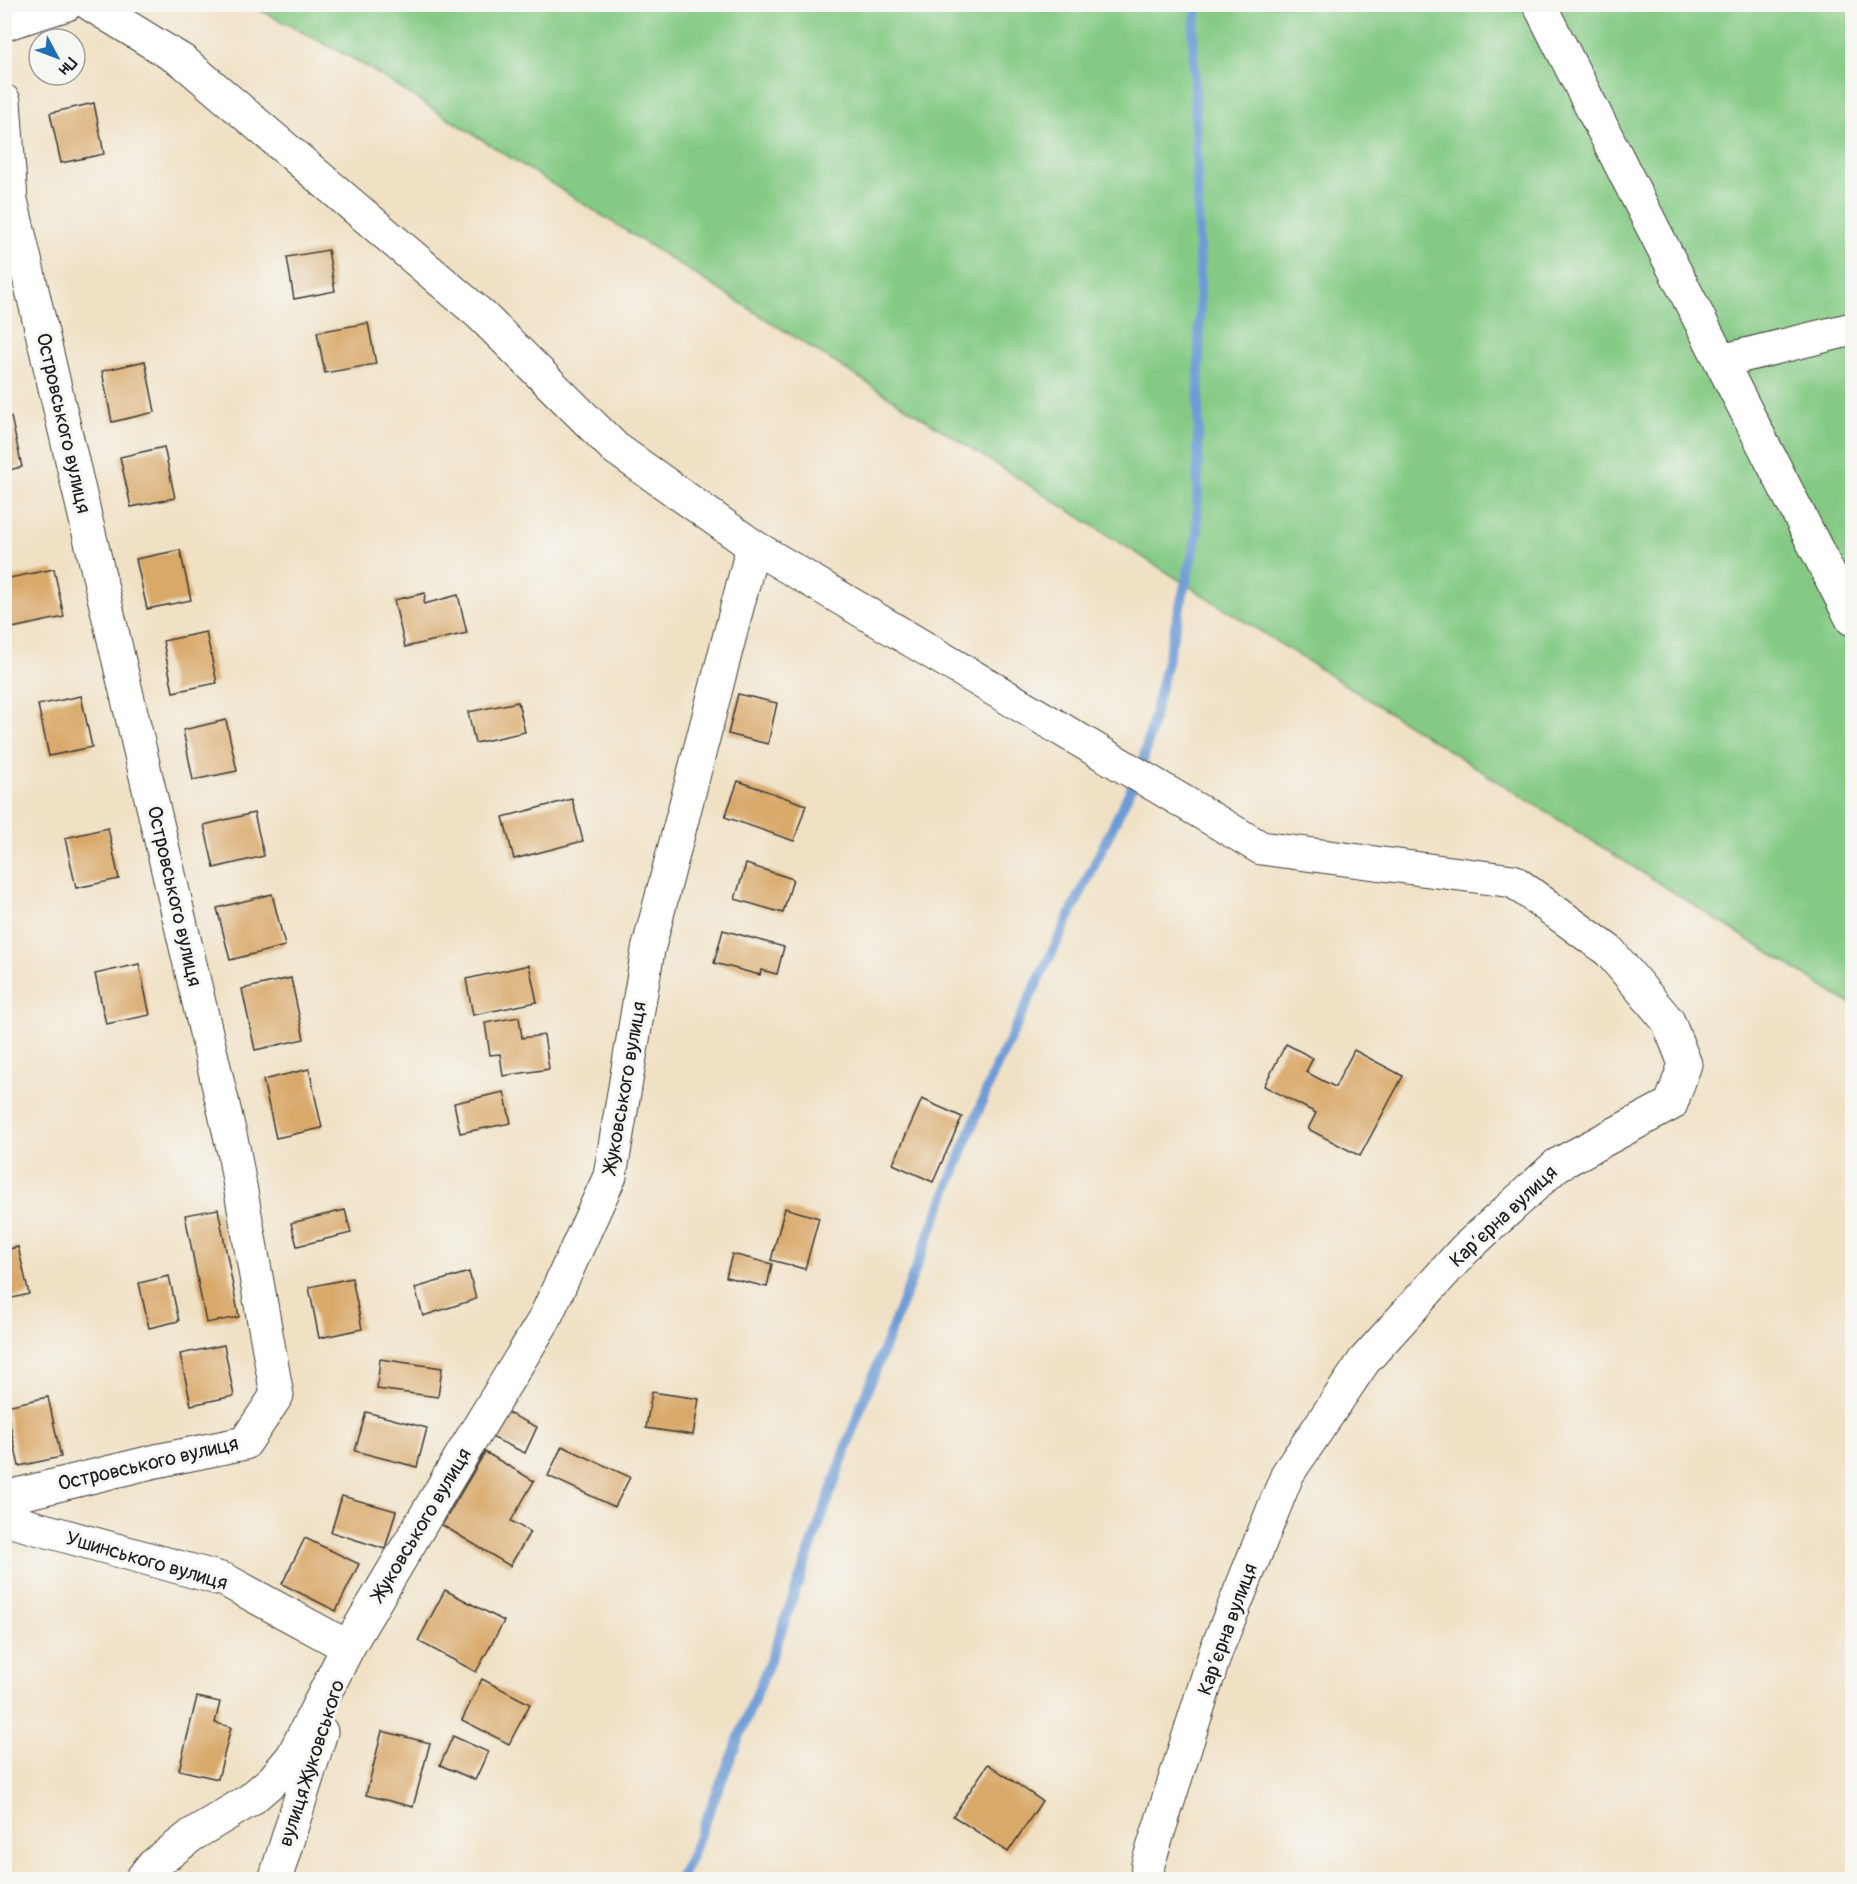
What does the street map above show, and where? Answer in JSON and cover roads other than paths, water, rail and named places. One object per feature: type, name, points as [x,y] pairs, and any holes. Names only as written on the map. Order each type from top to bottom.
[{"type":"street","points":[[4,24],[67,4]]},
{"type":"street","name":"Карʼєрна вулиця","points":[[90,4],[184,62],[481,315],[615,448],[753,546],[1116,764],[1261,848],[1513,881],[1609,951],[1668,1021],[1685,1064],[1671,1104],[1557,1165],[1464,1250],[1364,1361],[1288,1473],[1216,1652],[1148,1864],[1147,1880]]},
{"type":"street","points":[[1539,4],[1852,619]]},
{"type":"street","name":"Островського вулиця","points":[[4,101],[11,200],[234,1152],[277,1395],[245,1443],[156,1461],[4,1498]]},
{"type":"street","points":[[1721,361],[1852,329]]},
{"type":"street","name":"Жуковського вулиця","points":[[348,1647],[544,1320],[610,1176],[648,950],[753,546]]},
{"type":"street","name":"Ушинського вулиця","points":[[4,1519],[225,1580],[348,1647]]},
{"type":"street","points":[[141,1880],[151,1867],[192,1836],[250,1800],[273,1780],[293,1756],[348,1647]]},
{"type":"street","name":"вулиця Жуковського","points":[[275,1880],[348,1647]]},
{"type":"waterway","points":[[679,1880],[692,1854],[775,1648],[863,1401],[994,1072],[1142,766],[1197,535],[1200,277],[1193,33],[1198,4]]}]
